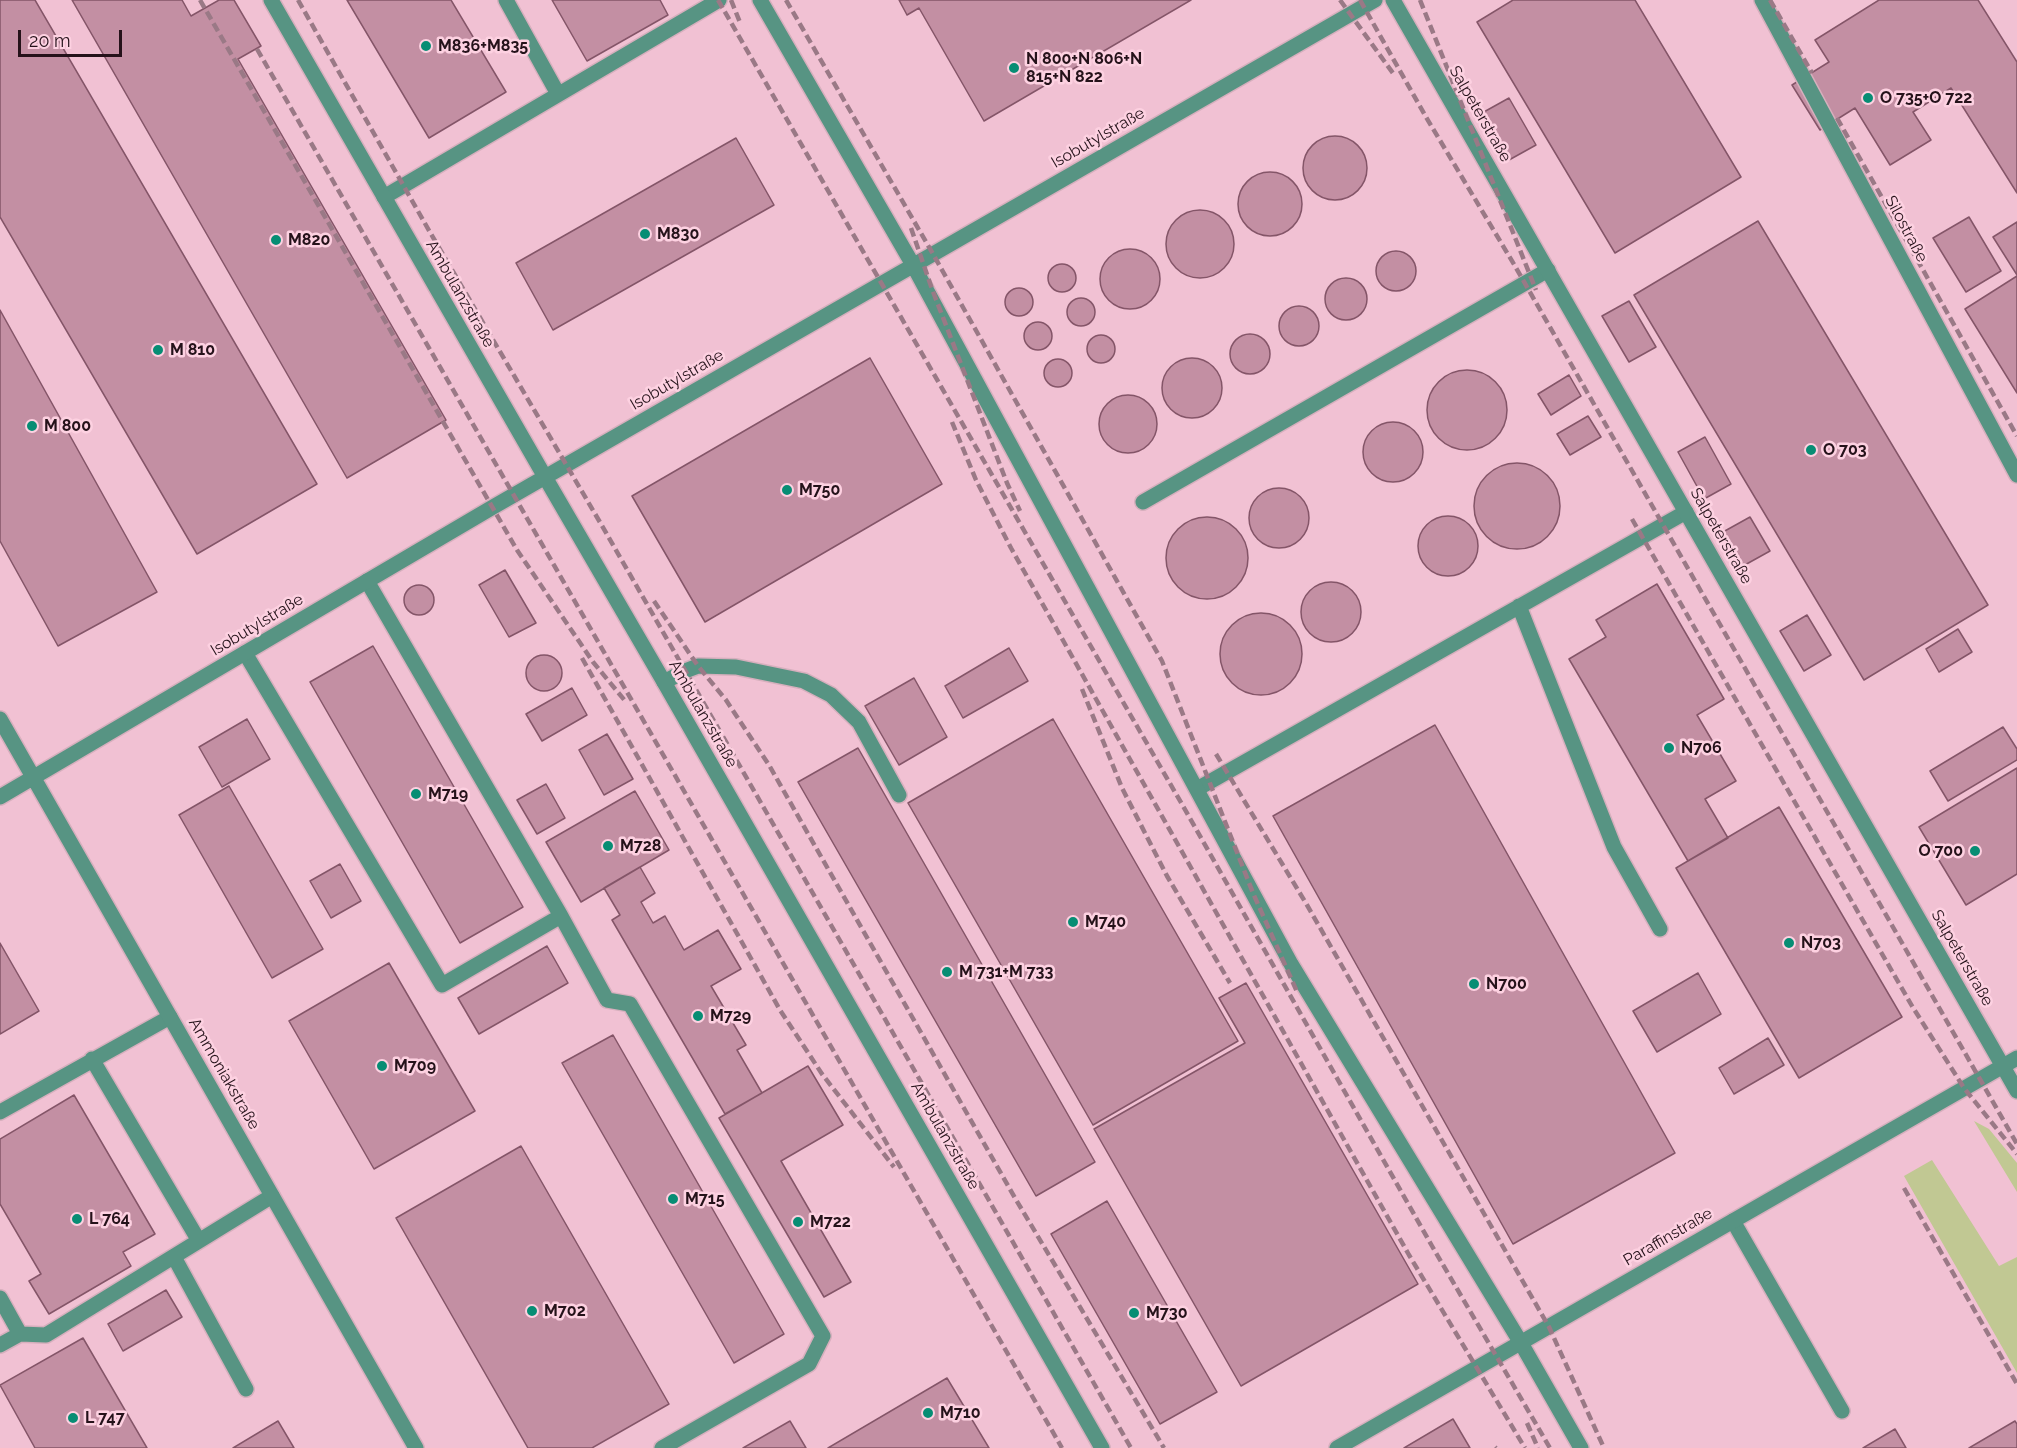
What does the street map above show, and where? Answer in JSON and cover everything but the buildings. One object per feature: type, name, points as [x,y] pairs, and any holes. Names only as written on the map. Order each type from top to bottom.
[{"type":"street","name":"Ambulanzstraße","points":[[271,0],[1102,1448]]},
{"type":"street","points":[[506,0],[558,94]]},
{"type":"street","points":[[384,197],[719,0]]},
{"type":"street","points":[[760,0],[914,265],[1291,964],[1521,1343],[1581,1448]]},
{"type":"street","name":"Isobutylstraße","points":[[0,797],[544,477],[1375,0]]},
{"type":"street","name":"Salpeterstraße","points":[[1393,0],[2017,1091]]},
{"type":"street","name":"Silostraße","points":[[1762,0],[2017,475]]},
{"type":"street","points":[[1143,502],[1548,270]]},
{"type":"street","points":[[1197,789],[1686,512]]},
{"type":"street","points":[[367,581],[561,916],[607,1000],[630,1004],[823,1336],[808,1364],[662,1448]]},
{"type":"street","points":[[1519,606],[1614,847],[1659,929]]},
{"type":"street","points":[[245,653],[442,985],[561,916]]},
{"type":"street","points":[[664,682],[698,666],[736,667],[804,681],[831,695],[859,722],[899,795]]},
{"type":"street","name":"Ammoniakstraße","points":[[0,719],[416,1448]]},
{"type":"street","points":[[0,1112],[171,1017]]},
{"type":"street","name":"Paraffinstraße","points":[[1338,1448],[2017,1058]]},
{"type":"street","points":[[92,1059],[200,1241]]},
{"type":"street","points":[[0,1345],[20,1334],[46,1335],[272,1196]]},
{"type":"street","points":[[1732,1221],[1842,1411]]},
{"type":"street","points":[[174,1257],[246,1389]]},
{"type":"street","points":[[0,1298],[20,1334]]},
{"type":"shaded area","points":[[0,0],[2017,0],[2017,1448],[0,1448]]},
{"type":"green space","points":[[1974,1121],[1989,1129],[2017,1163],[2017,1192]]},
{"type":"green space","points":[[1932,1160],[1999,1266],[2017,1257],[2017,1373],[1904,1176]]},
{"type":"railway","points":[[200,0],[517,550],[593,662],[626,702]]},
{"type":"railway","points":[[298,0],[1131,1448]]},
{"type":"railway","points":[[718,0],[1550,1448]]},
{"type":"railway","points":[[731,0],[741,25]]},
{"type":"railway","points":[[786,0],[933,254],[1162,661],[1253,893],[1298,994]]},
{"type":"railway","points":[[1340,0],[1395,76]]},
{"type":"railway","points":[[1360,0],[1426,117],[1515,266],[2017,1144]]},
{"type":"railway","points":[[1420,0],[1536,290]]},
{"type":"railway","points":[[1770,0],[1812,73]]},
{"type":"railway","points":[[257,49],[1062,1448]]},
{"type":"railway","points":[[1837,118],[2017,436]]},
{"type":"railway","points":[[911,228],[932,289],[1020,511]]},
{"type":"railway","points":[[952,422],[976,480],[1011,548],[1409,1255],[1525,1448]]},
{"type":"railway","points":[[1632,519],[1912,1006],[1964,1088],[2017,1154]]},
{"type":"railway","points":[[654,601],[698,666],[726,700],[769,765],[1015,1198],[1164,1448]]},
{"type":"railway","points":[[582,658],[780,1010],[822,1074],[894,1167]]},
{"type":"railway","points":[[1082,689],[1122,788],[1167,876],[1230,983]]},
{"type":"railway","points":[[1216,754],[1307,905],[1549,1327],[1604,1448]]},
{"type":"railway","points":[[1904,1188],[2017,1384]]},
{"type":"railway","points":[[1527,1423],[1538,1448]]},
{"type":"place","name":"M836+M835","points":[[426,46]]},
{"type":"place","name":"N 800+N 806+N 815+N 822","points":[[1014,68]]},
{"type":"place","name":"O 735+O 722","points":[[1868,98]]},
{"type":"place","name":"M830","points":[[645,234]]},
{"type":"place","name":"M820","points":[[276,240]]},
{"type":"place","name":"M 810","points":[[158,350]]},
{"type":"place","name":"M 800","points":[[32,426]]},
{"type":"place","name":"O 703","points":[[1811,450]]},
{"type":"place","name":"M750","points":[[787,490]]},
{"type":"place","name":"N706","points":[[1669,748]]},
{"type":"place","name":"M719","points":[[416,794]]},
{"type":"place","name":"M728","points":[[608,846]]},
{"type":"place","name":"O 700","points":[[1975,851]]},
{"type":"place","name":"M740","points":[[1073,922]]},
{"type":"place","name":"N703","points":[[1789,943]]},
{"type":"place","name":"M 731+M 733","points":[[947,972]]},
{"type":"place","name":"N700","points":[[1474,984]]},
{"type":"place","name":"M729","points":[[698,1016]]},
{"type":"place","name":"M709","points":[[382,1066]]},
{"type":"place","name":"M715","points":[[673,1199]]},
{"type":"place","name":"L 764","points":[[77,1219]]},
{"type":"place","name":"M722","points":[[798,1222]]},
{"type":"place","name":"M702","points":[[532,1311]]},
{"type":"place","name":"M730","points":[[1134,1313]]},
{"type":"place","name":"M710","points":[[928,1413]]},
{"type":"place","name":"L 747","points":[[73,1418]]}]
